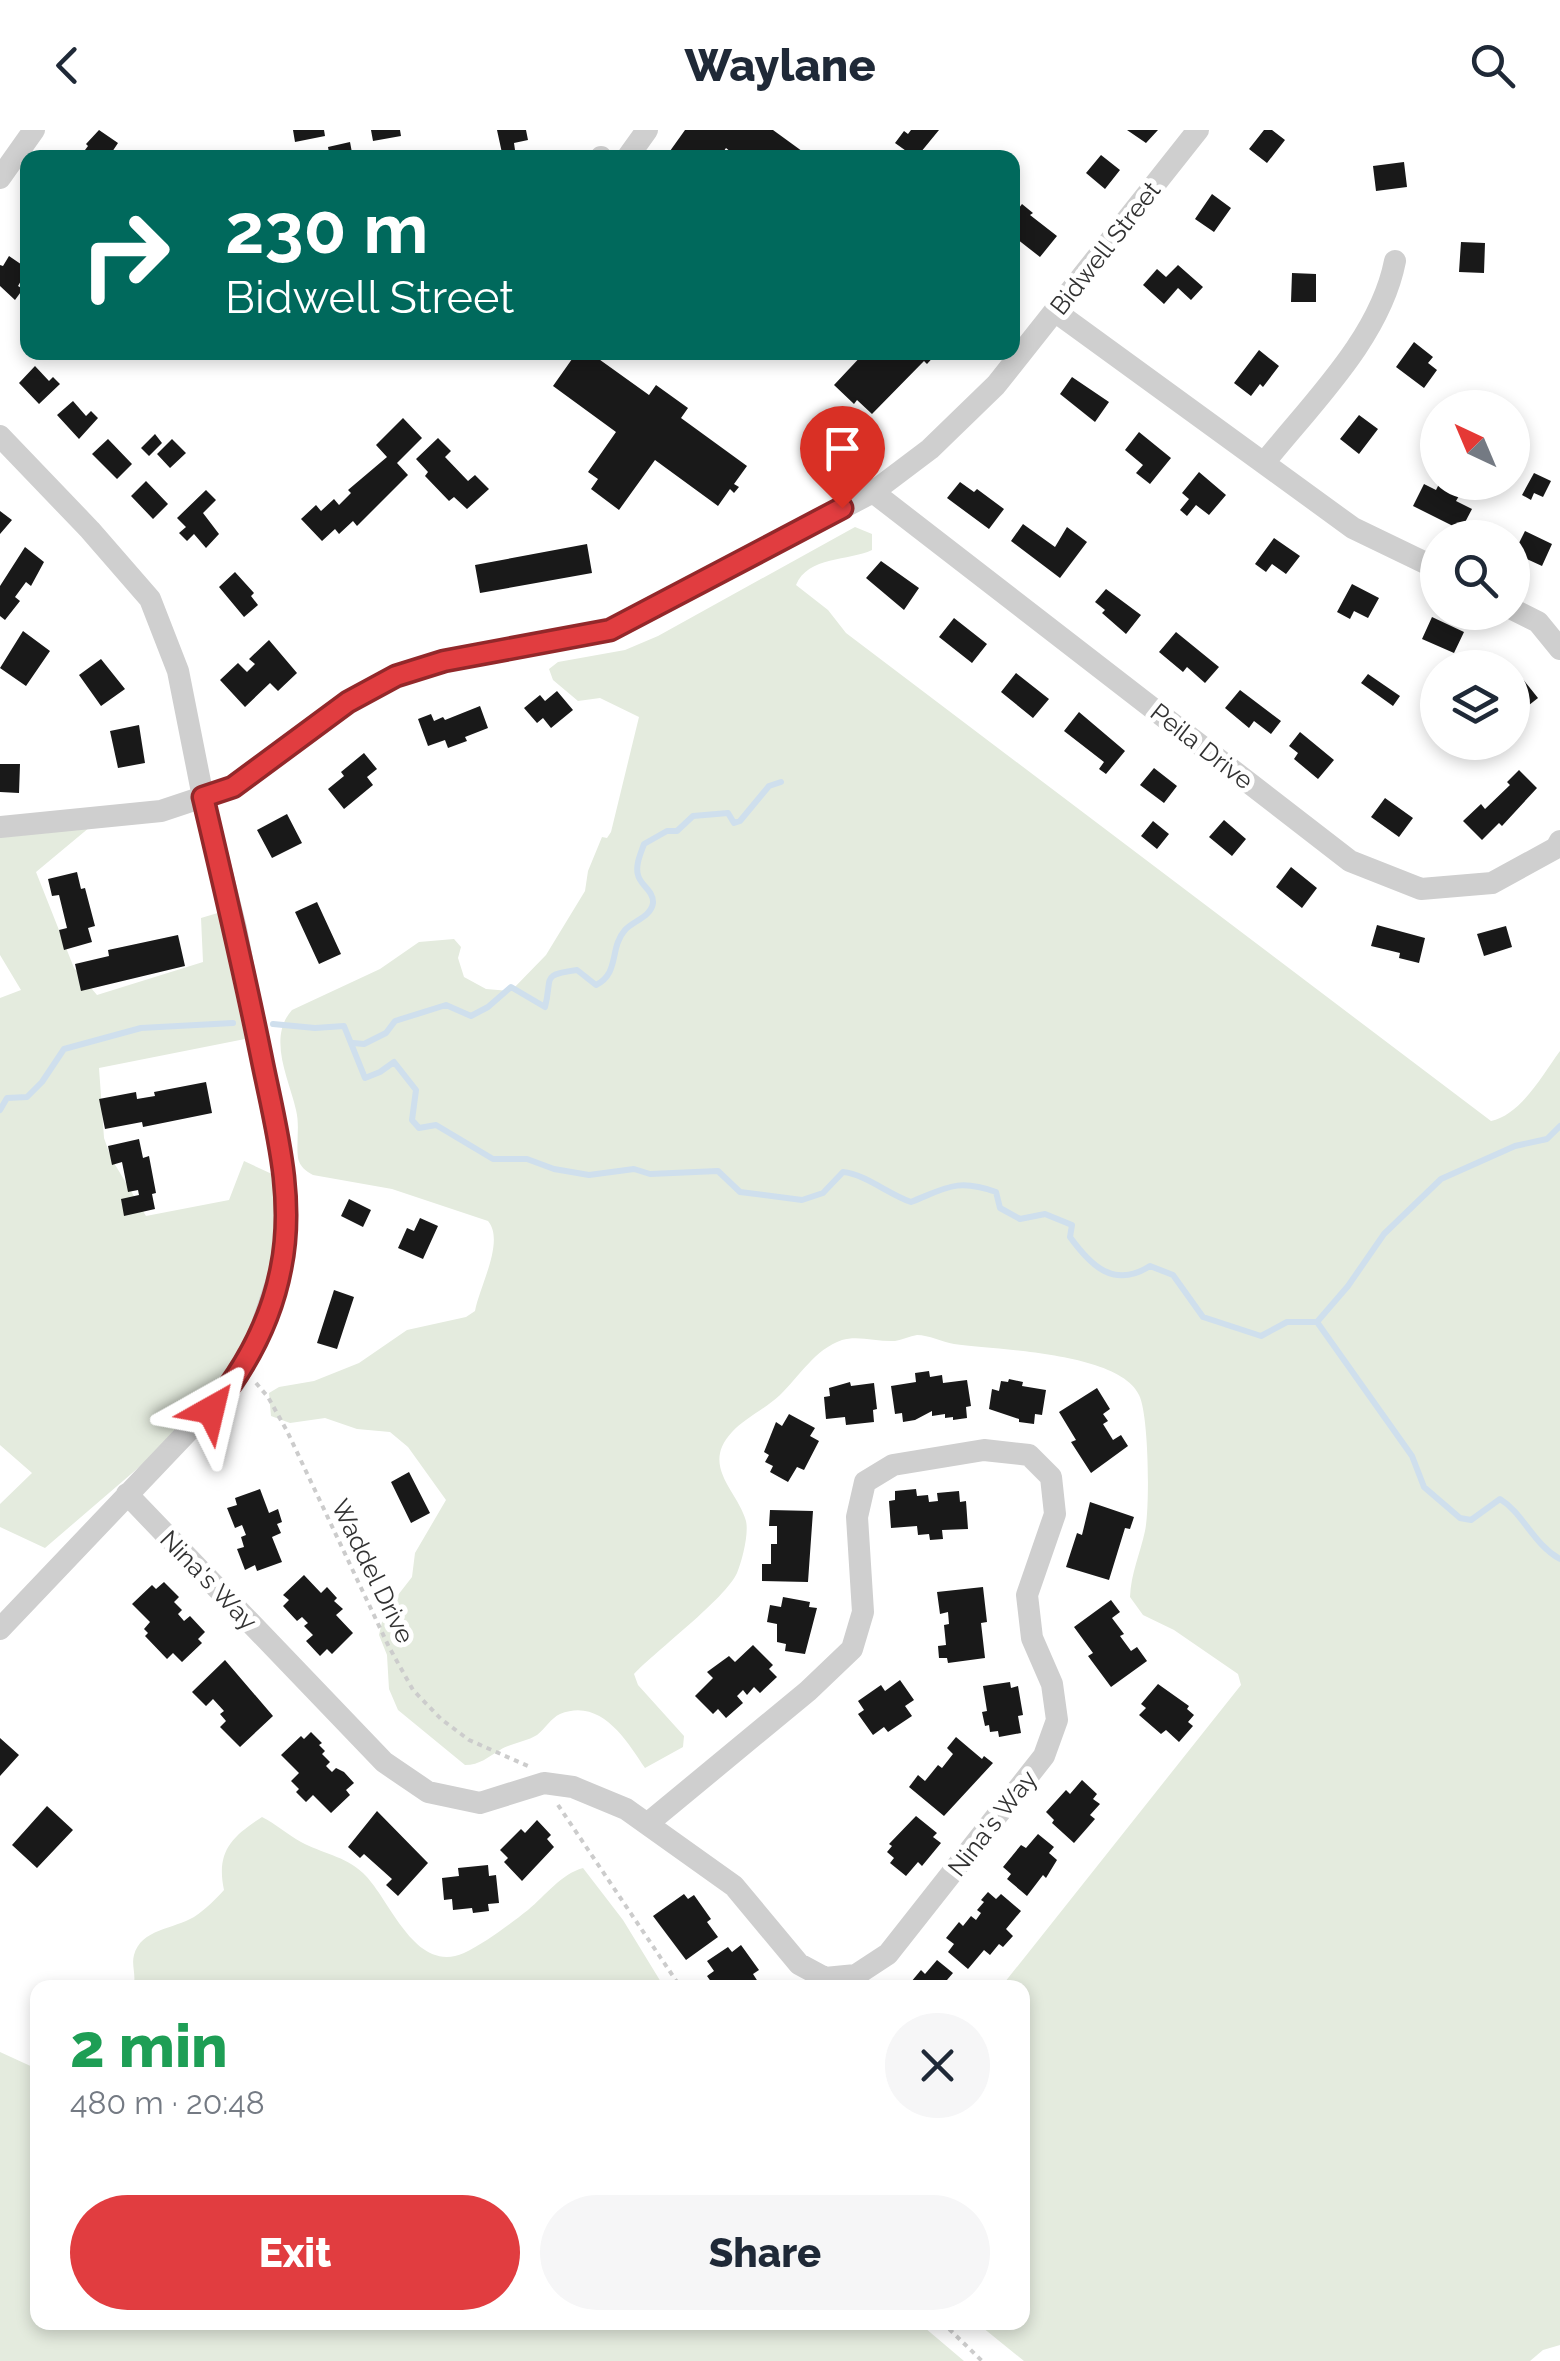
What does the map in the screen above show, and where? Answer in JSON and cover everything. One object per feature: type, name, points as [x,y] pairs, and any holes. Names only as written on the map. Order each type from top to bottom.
[{"type":"street","points":[[0,178],[34,130]]},
{"type":"street","name":"Bidwell Street","points":[[1020,356],[1198,130]]},
{"type":"street","points":[[1264,463],[1373,325],[1390,287],[1395,261]]},
{"type":"street","points":[[1056,312],[1353,528],[1420,560]]},
{"type":"street","name":"Bidwell Street","points":[[0,827],[161,811],[233,787],[348,702],[396,676],[444,661],[610,630],[873,492],[930,449],[1017,360]]},
{"type":"street","points":[[0,436],[150,599],[178,671],[203,797],[236,928],[285,1180],[286,1220],[282,1268],[260,1332],[240,1372],[211,1410],[0,1629]]},
{"type":"street","name":"Peila Drive","points":[[873,492],[1350,861],[1421,889],[1492,883],[1556,848],[1560,841]]},
{"type":"street","points":[[1530,618],[1560,649]]},
{"type":"street","name":"Nina's Way","points":[[127,1494],[384,1762],[428,1792],[480,1804],[544,1783],[573,1787],[626,1809],[646,1824],[734,1886],[799,1964],[825,1978],[856,1975],[888,1954],[1044,1756],[1057,1720],[1052,1684],[1032,1638],[1027,1595],[1054,1514],[1051,1476],[1029,1455],[984,1450],[893,1465],[865,1482],[857,1516],[863,1612],[852,1649],[808,1691],[646,1824]]},
{"type":"path","name":"Waddel Drive","points":[[240,1372],[268,1396],[413,1690],[469,1740],[507,1754]]},
{"type":"path","points":[[570,1824],[676,1980]]},
{"type":"path","points":[[950,2330],[982,2361]]},
{"type":"shaded area","points":[[855,527],[872,534],[872,550],[819,564],[796,585],[828,610],[846,633],[1491,1121],[1522,1102],[1560,1051],[1560,2345],[1543,2350],[1530,2361],[1024,2361],[986,2330],[1030,2330],[1030,1980],[1007,1980],[1241,1685],[1238,1674],[1174,1630],[1143,1615],[1130,1597],[1147,1519],[1147,1440],[1139,1395],[1127,1381],[1108,1370],[1055,1356],[954,1344],[922,1335],[895,1341],[848,1339],[824,1350],[723,1444],[720,1467],[746,1521],[743,1555],[730,1584],[634,1674],[638,1685],[684,1736],[683,1747],[645,1768],[611,1724],[588,1711],[560,1714],[533,1737],[465,1765],[398,1710],[389,1689],[387,1655],[379,1635],[384,1613],[412,1577],[415,1553],[446,1500],[408,1447],[390,1432],[357,1429],[325,1418],[290,1423],[271,1416],[269,1393],[359,1363],[407,1330],[466,1317],[475,1311],[493,1251],[493,1230],[488,1221],[392,1189],[313,1175],[304,1168],[298,1158],[298,1122],[282,1059],[281,1033],[292,1010],[380,969],[419,942],[454,939],[461,947],[458,958],[464,977],[486,989],[511,991],[546,955],[585,891],[588,871],[602,837],[607,838],[611,832],[639,717],[600,698],[578,701],[553,680],[549,669],[558,662],[625,650],[658,636]]},
{"type":"shaded area","points":[[102,817],[36,872],[74,968],[97,995],[203,962],[201,918],[231,909],[230,969],[245,1039],[99,1068],[104,1138],[111,1158],[146,1216],[229,1200],[244,1161],[285,1180],[272,1303],[223,1395],[45,1548],[0,1527],[0,1504],[32,1473],[0,1445],[0,998],[21,990],[0,955],[0,822]]},
{"type":"shaded area","points":[[262,1817],[301,1842],[356,1867],[417,1944],[446,1957],[464,1953],[489,1939],[561,1880],[583,1868],[623,1920],[660,1980],[134,1980],[133,1959],[144,1940],[194,1917],[224,1890],[224,1855],[242,1831]]},
{"type":"shaded area","points":[[0,2052],[30,2066],[30,2330],[927,2330],[964,2361],[0,2361]]},
{"type":"building","points":[[99,130],[118,143],[113,150],[85,150]]},
{"type":"building","points":[[293,130],[324,130],[325,136],[295,142]]},
{"type":"building","points":[[371,130],[400,130],[401,136],[373,141]]},
{"type":"building","points":[[497,130],[526,130],[528,140],[514,143],[515,150],[501,150]]},
{"type":"building","points":[[685,130],[773,130],[800,150],[726,148],[671,150]]},
{"type":"building","points":[[911,130],[939,130],[923,150],[905,150],[895,143],[904,131],[908,134]]},
{"type":"building","points":[[1127,130],[1158,130],[1146,143]]},
{"type":"building","points":[[1264,130],[1272,130],[1285,140],[1267,163],[1249,149]]},
{"type":"building","points":[[350,142],[352,150],[329,150],[328,147]]},
{"type":"building","points":[[1101,155],[1120,170],[1105,189],[1086,173]]},
{"type":"building","points":[[1404,162],[1407,187],[1376,191],[1373,166]]},
{"type":"building","points":[[1212,194],[1231,208],[1214,232],[1195,219]]},
{"type":"building","points":[[1022,204],[1057,236],[1040,257],[1020,241]]},
{"type":"building","points":[[1461,242],[1485,243],[1484,273],[1459,272]]},
{"type":"building","points":[[9,256],[20,264],[20,293],[15,300],[0,286],[0,265]]},
{"type":"building","points":[[1178,265],[1203,287],[1191,300],[1178,288],[1164,304],[1143,285],[1157,269],[1166,277]]},
{"type":"building","points":[[1292,273],[1316,274],[1316,302],[1291,302]]},
{"type":"building","points":[[1414,342],[1433,357],[1428,363],[1437,370],[1424,388],[1396,367]]},
{"type":"building","points":[[1259,350],[1279,366],[1251,396],[1234,383]]},
{"type":"building","points":[[571,360],[600,360],[649,395],[656,385],[688,408],[681,418],[747,466],[734,484],[739,487],[734,493],[730,489],[718,506],[655,460],[619,510],[591,489],[598,479],[588,472],[616,432],[553,386]]},
{"type":"building","points":[[857,360],[931,360],[927,364],[924,361],[872,414],[834,385]]},
{"type":"building","points":[[35,366],[49,381],[53,377],[60,384],[39,404],[19,383]]},
{"type":"building","points":[[1072,377],[1109,402],[1095,422],[1060,394]]},
{"type":"building","points":[[73,401],[86,416],[91,411],[98,418],[79,439],[57,415]]},
{"type":"building","points":[[1359,415],[1378,429],[1359,454],[1340,439]]},
{"type":"building","points":[[403,418],[422,438],[397,463],[408,475],[357,526],[353,521],[339,534],[335,529],[322,541],[301,519],[316,505],[321,511],[334,499],[339,505],[351,493],[348,490],[387,457],[376,445]]},
{"type":"building","points":[[1139,432],[1171,458],[1150,484],[1136,473],[1143,465],[1125,450]]},
{"type":"building","points":[[155,434],[162,443],[149,456],[141,448]]},
{"type":"building","points":[[438,438],[451,451],[445,457],[468,481],[475,475],[489,489],[467,509],[454,497],[449,501],[425,476],[428,472],[416,459]]},
{"type":"building","points":[[108,439],[132,464],[117,479],[92,454]]},
{"type":"building","points":[[172,439],[186,453],[170,468],[157,454]]},
{"type":"building","points":[[1199,472],[1226,495],[1209,515],[1196,505],[1187,516],[1180,510],[1189,499],[1182,493]]},
{"type":"building","points":[[1534,473],[1551,481],[1543,497],[1534,493],[1530,499]]},
{"type":"building","points":[[146,481],[168,504],[153,519],[131,496]]},
{"type":"building","points":[[960,482],[1004,509],[989,529],[947,498]]},
{"type":"building","points":[[206,490],[216,500],[203,513],[219,534],[206,548],[194,534],[187,541],[179,533],[186,527],[177,518]]},
{"type":"building","points":[[1420,492],[1420,500],[1457,500],[1472,509],[1466,520],[1441,520],[1413,506]]},
{"type":"building","points":[[0,511],[12,520],[0,534]]},
{"type":"building","points":[[1023,524],[1055,547],[1067,527],[1087,542],[1060,578],[1011,541]]},
{"type":"building","points":[[1530,533],[1552,544],[1542,566],[1530,560]]},
{"type":"building","points":[[1274,538],[1300,556],[1286,574],[1272,564],[1266,572],[1255,564]]},
{"type":"building","points":[[587,544],[592,573],[480,593],[475,565]]},
{"type":"building","points":[[25,547],[44,562],[31,586],[26,582],[15,597],[20,601],[5,620],[0,616],[0,586]]},
{"type":"building","points":[[881,561],[919,588],[904,610],[866,578]]},
{"type":"building","points":[[235,572],[254,593],[251,596],[258,605],[244,617],[219,587]]},
{"type":"building","points":[[1352,584],[1379,598],[1368,618],[1354,611],[1350,619],[1337,612]]},
{"type":"building","points":[[1106,589],[1141,615],[1126,634],[1095,602]]},
{"type":"building","points":[[954,618],[987,644],[972,663],[939,637]]},
{"type":"building","points":[[1426,630],[1464,632],[1455,650],[1422,639]]},
{"type":"building","points":[[23,631],[50,651],[26,686],[0,668]]},
{"type":"building","points":[[1176,632],[1219,667],[1205,683],[1187,667],[1183,672],[1159,652]]},
{"type":"building","points":[[269,640],[297,673],[278,691],[270,683],[245,707],[220,680],[238,663],[247,672],[255,664],[249,659]]},
{"type":"building","points":[[101,659],[125,689],[101,706],[79,675]]},
{"type":"building","points":[[1016,673],[1049,699],[1033,718],[1001,692]]},
{"type":"building","points":[[1368,674],[1400,696],[1393,706],[1361,683]]},
{"type":"building","points":[[1530,688],[1538,698],[1530,704]]},
{"type":"building","points":[[1240,690],[1281,721],[1271,734],[1254,721],[1249,728],[1225,708]]},
{"type":"building","points":[[557,691],[573,710],[551,728],[543,718],[537,723],[524,708],[540,695],[545,701]]},
{"type":"building","points":[[480,706],[488,728],[448,748],[445,740],[428,746],[418,719],[431,714],[434,721],[443,717],[445,720]]},
{"type":"building","points":[[1079,712],[1125,751],[1106,774],[1099,769],[1104,762],[1064,731]]},
{"type":"building","points":[[139,725],[145,763],[118,768],[110,731]]},
{"type":"building","points":[[1300,732],[1334,760],[1318,779],[1294,759],[1298,753],[1289,746]]},
{"type":"building","points":[[364,753],[377,769],[367,777],[373,785],[344,809],[328,789]]},
{"type":"building","points":[[0,764],[20,764],[19,793],[0,792]]},
{"type":"building","points":[[1154,768],[1177,786],[1164,803],[1140,785]]},
{"type":"building","points":[[1519,770],[1537,788],[1502,826],[1499,823],[1482,840],[1463,821],[1481,804],[1485,809],[1510,785],[1507,782]]},
{"type":"building","points":[[1385,798],[1413,818],[1399,837],[1371,817]]},
{"type":"building","points":[[287,814],[302,843],[272,858],[257,830]]},
{"type":"building","points":[[1224,820],[1246,839],[1232,856],[1209,837]]},
{"type":"building","points":[[1153,821],[1169,834],[1157,849],[1141,836]]},
{"type":"building","points":[[1291,867],[1317,888],[1302,908],[1276,887]]},
{"type":"building","points":[[77,872],[95,926],[88,928],[92,942],[64,950],[59,930],[67,928],[59,895],[52,896],[48,879]]},
{"type":"building","points":[[317,902],[341,954],[319,964],[295,912]]},
{"type":"building","points":[[1377,925],[1425,938],[1419,963],[1399,958],[1400,953],[1371,946]]},
{"type":"building","points":[[1506,926],[1512,947],[1484,956],[1477,934]]},
{"type":"building","points":[[178,935],[185,966],[81,991],[75,964],[109,956],[108,950]]},
{"type":"building","points":[[206,1082],[212,1113],[143,1127],[142,1122],[105,1129],[99,1099],[136,1092],[137,1099]]},
{"type":"building","points":[[139,1139],[143,1158],[149,1156],[155,1209],[124,1216],[121,1199],[139,1195],[138,1190],[128,1192],[122,1162],[112,1165],[108,1146]]},
{"type":"building","points":[[349,1199],[371,1210],[363,1227],[341,1216]]},
{"type":"building","points":[[420,1218],[438,1226],[423,1259],[398,1248],[407,1228],[414,1231]]},
{"type":"building","points":[[334,1290],[354,1297],[337,1349],[317,1343]]},
{"type":"building","points":[[929,1371],[930,1377],[942,1375],[943,1383],[967,1380],[971,1406],[966,1407],[967,1418],[932,1416],[932,1411],[903,1422],[902,1413],[895,1414],[891,1386],[916,1382],[915,1373]]},
{"type":"building","points":[[1001,1381],[1023,1382],[1022,1386],[1046,1390],[1042,1415],[1035,1414],[1034,1424],[989,1409],[992,1389],[999,1391]]},
{"type":"building","points":[[850,1382],[851,1386],[874,1383],[874,1422],[846,1425],[845,1417],[826,1419],[824,1397],[830,1396],[829,1388]]},
{"type":"building","points":[[1097,1388],[1110,1409],[1103,1414],[1108,1421],[1103,1424],[1113,1440],[1121,1435],[1128,1446],[1091,1473],[1071,1442],[1076,1440],[1059,1412]]},
{"type":"building","points":[[789,1414],[815,1428],[810,1436],[819,1441],[804,1470],[797,1467],[788,1482],[770,1472],[773,1466],[765,1462],[769,1455],[764,1452],[776,1422],[782,1426]]},
{"type":"building","points":[[409,1472],[430,1513],[411,1523],[391,1482]]},
{"type":"building","points":[[260,1489],[269,1513],[278,1509],[282,1522],[277,1524],[281,1533],[272,1537],[282,1562],[257,1571],[255,1565],[245,1570],[237,1549],[244,1547],[241,1537],[246,1535],[242,1525],[235,1528],[227,1508],[237,1505],[235,1498]]},
{"type":"building","points":[[916,1489],[917,1496],[928,1495],[929,1502],[938,1501],[937,1493],[959,1491],[960,1502],[966,1501],[968,1529],[942,1530],[943,1539],[930,1540],[929,1534],[918,1535],[917,1526],[891,1528],[889,1501],[895,1500],[895,1491]]},
{"type":"building","points":[[1090,1502],[1134,1517],[1130,1529],[1125,1528],[1109,1580],[1066,1567],[1077,1533],[1082,1535]]},
{"type":"building","points":[[770,1510],[813,1511],[808,1582],[762,1581],[762,1564],[771,1564],[771,1544],[777,1544],[777,1526],[769,1526]]},
{"type":"building","points":[[304,1575],[321,1593],[327,1587],[337,1598],[334,1601],[343,1609],[336,1615],[353,1633],[332,1654],[327,1649],[320,1656],[306,1641],[313,1635],[304,1626],[308,1623],[302,1617],[297,1621],[283,1606],[289,1600],[283,1595]]},
{"type":"building","points":[[164,1582],[179,1597],[174,1602],[182,1610],[178,1614],[184,1621],[190,1616],[205,1632],[198,1639],[202,1643],[182,1662],[173,1653],[167,1659],[145,1636],[148,1633],[144,1629],[150,1622],[132,1604],[152,1585],[156,1589]]},
{"type":"building","points":[[983,1587],[987,1622],[981,1623],[985,1658],[948,1663],[947,1658],[939,1658],[938,1646],[946,1645],[944,1625],[949,1624],[948,1612],[940,1614],[937,1592]]},
{"type":"building","points":[[783,1597],[810,1602],[809,1607],[817,1608],[805,1654],[785,1651],[786,1644],[777,1642],[777,1624],[767,1622],[770,1605],[781,1607]]},
{"type":"building","points":[[1111,1600],[1120,1612],[1112,1618],[1124,1634],[1120,1636],[1131,1651],[1137,1647],[1147,1661],[1111,1687],[1088,1656],[1093,1653],[1074,1627]]},
{"type":"building","points":[[753,1645],[773,1665],[769,1669],[777,1677],[760,1693],[754,1687],[747,1695],[743,1690],[737,1696],[743,1703],[726,1718],[718,1709],[713,1714],[695,1696],[713,1678],[707,1672],[729,1656],[735,1662]]},
{"type":"building","points":[[225,1660],[273,1716],[240,1747],[220,1727],[226,1721],[220,1714],[224,1711],[213,1699],[206,1706],[192,1692]]},
{"type":"building","points":[[900,1680],[914,1700],[905,1706],[912,1716],[888,1732],[884,1727],[873,1735],[858,1714],[864,1710],[858,1701],[881,1685],[885,1691]]},
{"type":"building","points":[[1010,1682],[1011,1688],[1018,1686],[1023,1715],[1018,1716],[1021,1733],[999,1737],[998,1731],[990,1732],[989,1725],[985,1726],[983,1686]]},
{"type":"building","points":[[1158,1684],[1189,1706],[1187,1709],[1194,1715],[1188,1722],[1193,1726],[1179,1742],[1166,1730],[1161,1734],[1139,1715],[1146,1708],[1141,1704]]},
{"type":"building","points":[[311,1732],[322,1743],[322,1754],[330,1762],[326,1766],[332,1772],[336,1768],[344,1772],[354,1783],[346,1790],[350,1795],[331,1813],[313,1795],[306,1802],[296,1792],[299,1789],[291,1781],[299,1773],[281,1755]]},
{"type":"building","points":[[956,1737],[982,1759],[984,1756],[993,1763],[944,1816],[909,1787],[918,1775],[925,1781],[938,1765],[942,1768],[953,1754],[947,1748]]},
{"type":"building","points":[[0,1738],[19,1755],[0,1776]]},
{"type":"building","points":[[1082,1780],[1097,1794],[1093,1799],[1100,1804],[1090,1815],[1095,1819],[1074,1843],[1046,1812],[1066,1790],[1070,1794]]},
{"type":"building","points":[[47,1806],[73,1830],[37,1868],[12,1845]]},
{"type":"building","points":[[377,1811],[428,1863],[398,1896],[386,1885],[392,1879],[364,1854],[360,1858],[348,1847]]},
{"type":"building","points":[[916,1816],[937,1833],[933,1837],[941,1843],[922,1866],[918,1862],[906,1876],[890,1863],[894,1858],[887,1852],[892,1846],[889,1844]]},
{"type":"building","points":[[537,1820],[551,1835],[547,1839],[554,1847],[522,1881],[504,1862],[508,1858],[500,1850],[521,1829],[525,1833]]},
{"type":"building","points":[[1038,1834],[1054,1847],[1049,1853],[1057,1860],[1046,1878],[1043,1875],[1027,1896],[1007,1879],[1011,1874],[1003,1867],[1021,1845],[1026,1848]]},
{"type":"building","points":[[488,1865],[489,1876],[496,1875],[499,1903],[488,1904],[489,1911],[453,1910],[452,1899],[444,1900],[442,1878],[459,1876],[458,1868]]},
{"type":"building","points":[[988,1892],[996,1899],[1001,1894],[1021,1911],[1006,1929],[1013,1936],[1003,1947],[999,1944],[990,1955],[984,1950],[968,1969],[948,1952],[954,1944],[946,1938],[959,1922],[963,1926],[971,1916],[976,1920],[981,1913],[977,1910],[984,1902],[981,1900]]},
{"type":"building","points":[[684,1894],[688,1899],[694,1895],[718,1937],[686,1960],[653,1916]]},
{"type":"building","points":[[741,1945],[759,1970],[753,1974],[757,1980],[710,1980],[707,1976],[714,1971],[707,1961],[728,1947],[732,1952]]},
{"type":"building","points":[[937,1960],[953,1973],[947,1980],[913,1980],[921,1970],[925,1974]]},
{"type":"waterway","points":[[353,1043],[364,1044],[386,1033],[395,1021],[446,1005],[471,1016],[511,987],[545,1007],[550,979],[565,972],[577,970],[596,985],[612,967],[625,930],[652,908],[651,895],[637,871],[644,844],[667,831],[677,831],[693,816],[728,813],[734,823],[740,821],[769,786],[781,782]]},
{"type":"waterway","points":[[0,1110],[7,1098],[27,1097],[64,1049],[141,1028],[233,1023]]},
{"type":"waterway","points":[[273,1024],[344,1026],[365,1078],[394,1062],[416,1090],[412,1120],[419,1128],[436,1125],[493,1159],[527,1159],[589,1175],[634,1169],[650,1174],[718,1171],[740,1192],[802,1200],[823,1193],[843,1172],[860,1176],[911,1202],[952,1186],[983,1188],[996,1192],[1000,1208],[1020,1219],[1045,1214],[1072,1225],[1070,1237],[1104,1271],[1125,1275],[1150,1266],[1173,1275],[1203,1317],[1261,1336],[1287,1322],[1317,1322],[1384,1234],[1441,1179],[1515,1146],[1547,1139],[1560,1126]]},
{"type":"waterway","points":[[1317,1322],[1412,1456],[1424,1487],[1460,1518],[1471,1520],[1500,1499],[1560,1559]]},
{"type":"route","points":[[211,1410],[234,1382],[255,1346],[272,1303],[282,1268],[286,1220],[279,1143],[236,928],[203,797],[233,787],[348,702],[396,676],[444,661],[610,630],[842,508]]}]
